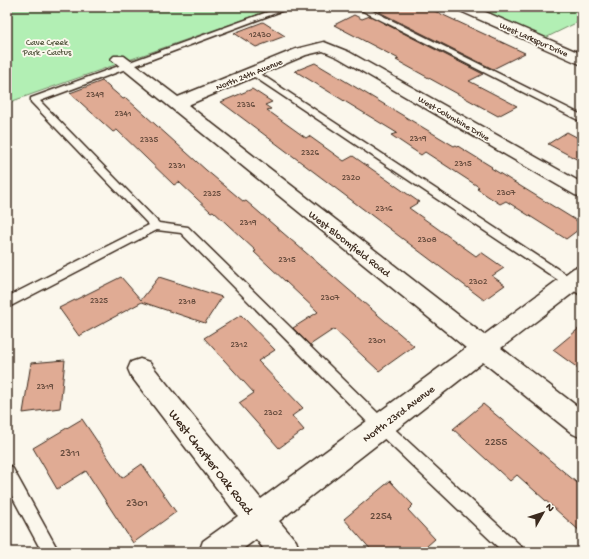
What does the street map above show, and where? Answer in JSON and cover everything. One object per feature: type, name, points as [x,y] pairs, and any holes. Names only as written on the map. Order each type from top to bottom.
[{"type":"street","name":"West Larkspur Drive","points":[[463,7],[582,60]]},
{"type":"street","name":"North 24th Avenue","points":[[175,104],[301,52],[324,46]]},
{"type":"street","name":"West Columbine Drive","points":[[324,46],[344,55],[582,191]]},
{"type":"street","name":"West Bloomfield Road","points":[[123,62],[582,426]]},
{"type":"street","name":"North 23rd Avenue","points":[[214,552],[483,349],[578,283]]},
{"type":"street","name":"West Charter Oak Road","points":[[140,369],[285,552]]},
{"type":"lane","points":[[156,226],[34,100],[123,62],[288,7]]},
{"type":"lane","points":[[359,7],[582,119]]},
{"type":"lane","points":[[253,72],[578,283]]},
{"type":"lane","points":[[7,303],[156,226],[184,230],[381,426],[515,552]]},
{"type":"lane","points":[[7,472],[51,552]]},
{"type":"green space","name":"Cave Creek Park - Cactus","points":[[7,7],[279,7],[7,103]]},
{"type":"green space","points":[[453,7],[582,7],[582,20],[533,44]]},
{"type":"building","points":[[393,7],[426,7],[525,53],[493,69],[379,12]]},
{"type":"building","points":[[354,15],[362,19],[370,16],[483,74],[469,81],[517,106],[498,116],[396,60],[399,59],[334,25]]},
{"type":"building","points":[[263,22],[285,36],[256,47],[234,33]]},
{"type":"building","points":[[315,63],[492,167],[491,168],[582,224],[582,227],[566,239],[506,201],[500,204],[477,189],[479,187],[425,152],[421,155],[391,135],[397,133],[295,71]]},
{"type":"building","points":[[102,81],[123,99],[126,98],[206,170],[244,202],[246,201],[414,346],[379,371],[334,329],[310,345],[293,328],[318,312],[213,211],[211,212],[179,182],[174,185],[117,130],[113,132],[70,93]]},
{"type":"building","points":[[252,89],[272,102],[265,105],[271,109],[267,110],[306,138],[309,136],[344,161],[353,156],[419,202],[409,208],[476,256],[481,252],[504,268],[492,276],[505,285],[484,300],[221,102]]},
{"type":"building","points":[[567,132],[582,140],[582,162],[548,144]]},
{"type":"building","points":[[121,277],[141,300],[159,277],[222,297],[205,323],[142,302],[79,336],[59,308]]},
{"type":"building","points":[[241,315],[275,350],[258,361],[303,408],[292,416],[304,430],[279,448],[239,403],[254,393],[204,338]]},
{"type":"building","points":[[582,326],[582,371],[553,350]]},
{"type":"building","points":[[65,360],[60,408],[23,413],[31,363]]},
{"type":"building","points":[[483,404],[582,487],[582,533],[517,475],[510,481],[453,429]]},
{"type":"building","points":[[82,419],[122,478],[142,464],[176,512],[133,543],[86,471],[57,489],[33,448]]},
{"type":"building","points":[[390,481],[413,505],[408,510],[435,539],[420,552],[373,552],[344,519]]}]
